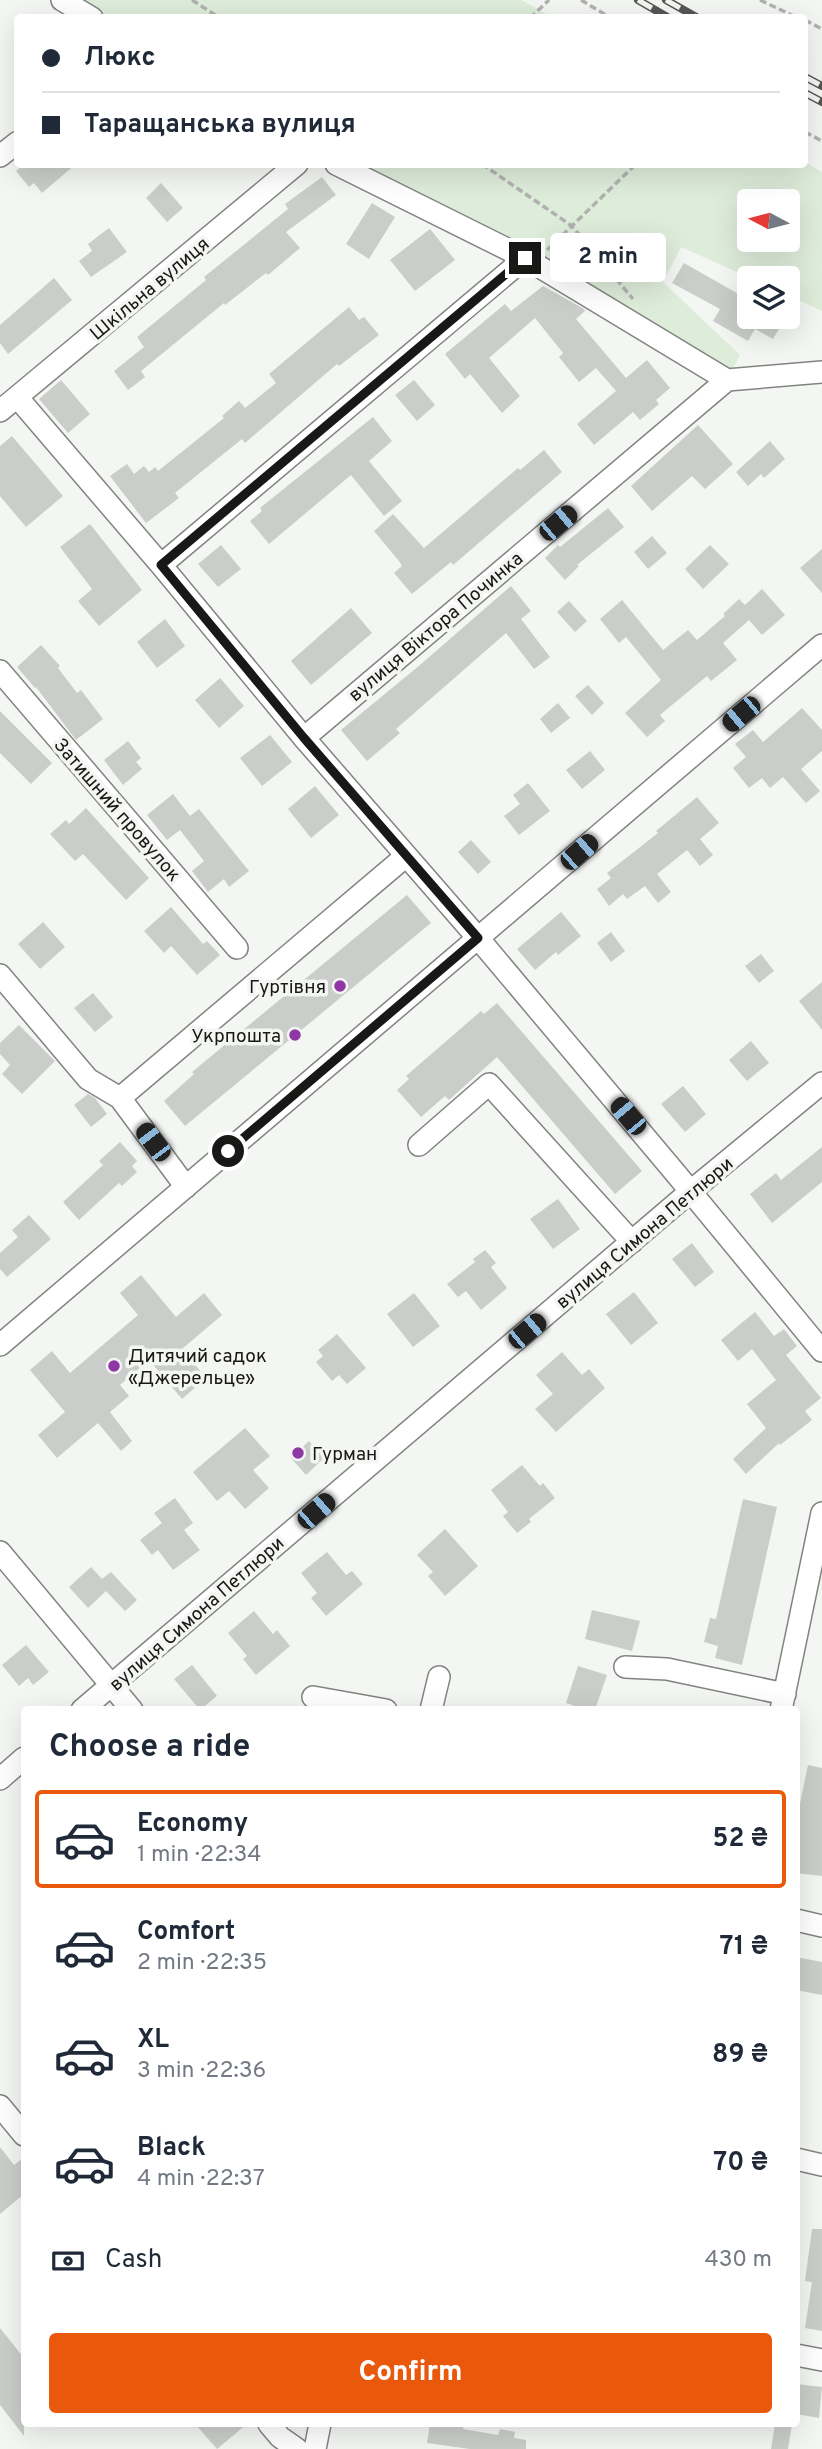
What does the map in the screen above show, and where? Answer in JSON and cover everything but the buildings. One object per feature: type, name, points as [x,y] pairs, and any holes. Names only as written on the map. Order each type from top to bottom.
[{"type":"street","points":[[62,0],[85,14]]},
{"type":"street","points":[[0,156],[14,145]]},
{"type":"street","name":"Шкільна вулиця","points":[[0,411],[293,168]]},
{"type":"street","points":[[344,168],[529,261],[727,380],[822,372]]},
{"type":"street","points":[[161,565],[529,261]]},
{"type":"street","name":"вулиця Віктора Починка","points":[[304,738],[727,380]]},
{"type":"street","points":[[17,397],[304,738],[478,938],[822,1351]]},
{"type":"street","points":[[0,1345],[822,645]]},
{"type":"street","name":"Затишний провулок","points":[[0,671],[237,948]]},
{"type":"street","points":[[120,1098],[406,856]]},
{"type":"street","points":[[0,975],[88,1079],[120,1098],[186,1187]]},
{"type":"street","name":"вулиця Симона Петлюри","points":[[87,1706],[691,1191],[822,1083]]},
{"type":"street","points":[[419,1145],[489,1084],[632,1242]]},
{"type":"street","points":[[625,1667],[667,1669],[783,1702],[822,1513]]},
{"type":"street","points":[[0,1552],[129,1706]]},
{"type":"street","points":[[433,1706],[439,1677]]},
{"type":"street","points":[[313,1697],[364,1706]]},
{"type":"street","points":[[0,1779],[21,1761]]},
{"type":"street","points":[[800,1921],[822,1926]]},
{"type":"street","points":[[0,2106],[21,2131]]},
{"type":"street","points":[[800,2160],[822,2165]]},
{"type":"street","points":[[800,2356],[822,2360]]},
{"type":"street","points":[[272,2427],[297,2449]]},
{"type":"street","points":[[315,2449],[319,2427]]},
{"type":"path","points":[[192,0],[214,14]]},
{"type":"path","points":[[534,14],[549,0]]},
{"type":"path","points":[[581,0],[604,14]]},
{"type":"path","points":[[760,0],[790,14]]},
{"type":"path","points":[[488,168],[572,226],[641,308]]},
{"type":"path","points":[[529,261],[572,226],[632,168]]},
{"type":"green space","points":[[64,0],[521,0],[547,14],[87,14]]},
{"type":"green space","points":[[808,164],[822,172],[822,311],[800,301],[800,266],[737,266],[737,272],[681,247],[663,282],[740,355],[727,380],[356,168],[808,168]]},
{"type":"railway","points":[[638,0],[662,14]]},
{"type":"railway","points":[[666,0],[691,14]]},
{"type":"railway","points":[[808,79],[822,86]]},
{"type":"railway","points":[[808,95],[822,102]]},
{"type":"place","name":"Гуртівня","points":[[340,986]]},
{"type":"place","name":"Укрпошта","points":[[295,1035]]},
{"type":"place","name":"Дитячий садок «Джерельце»","points":[[114,1366]]},
{"type":"place","name":"Гурман","points":[[298,1453]]},
{"type":"route","points":[[228,1151],[478,938],[304,738],[161,565],[525,258]]}]
